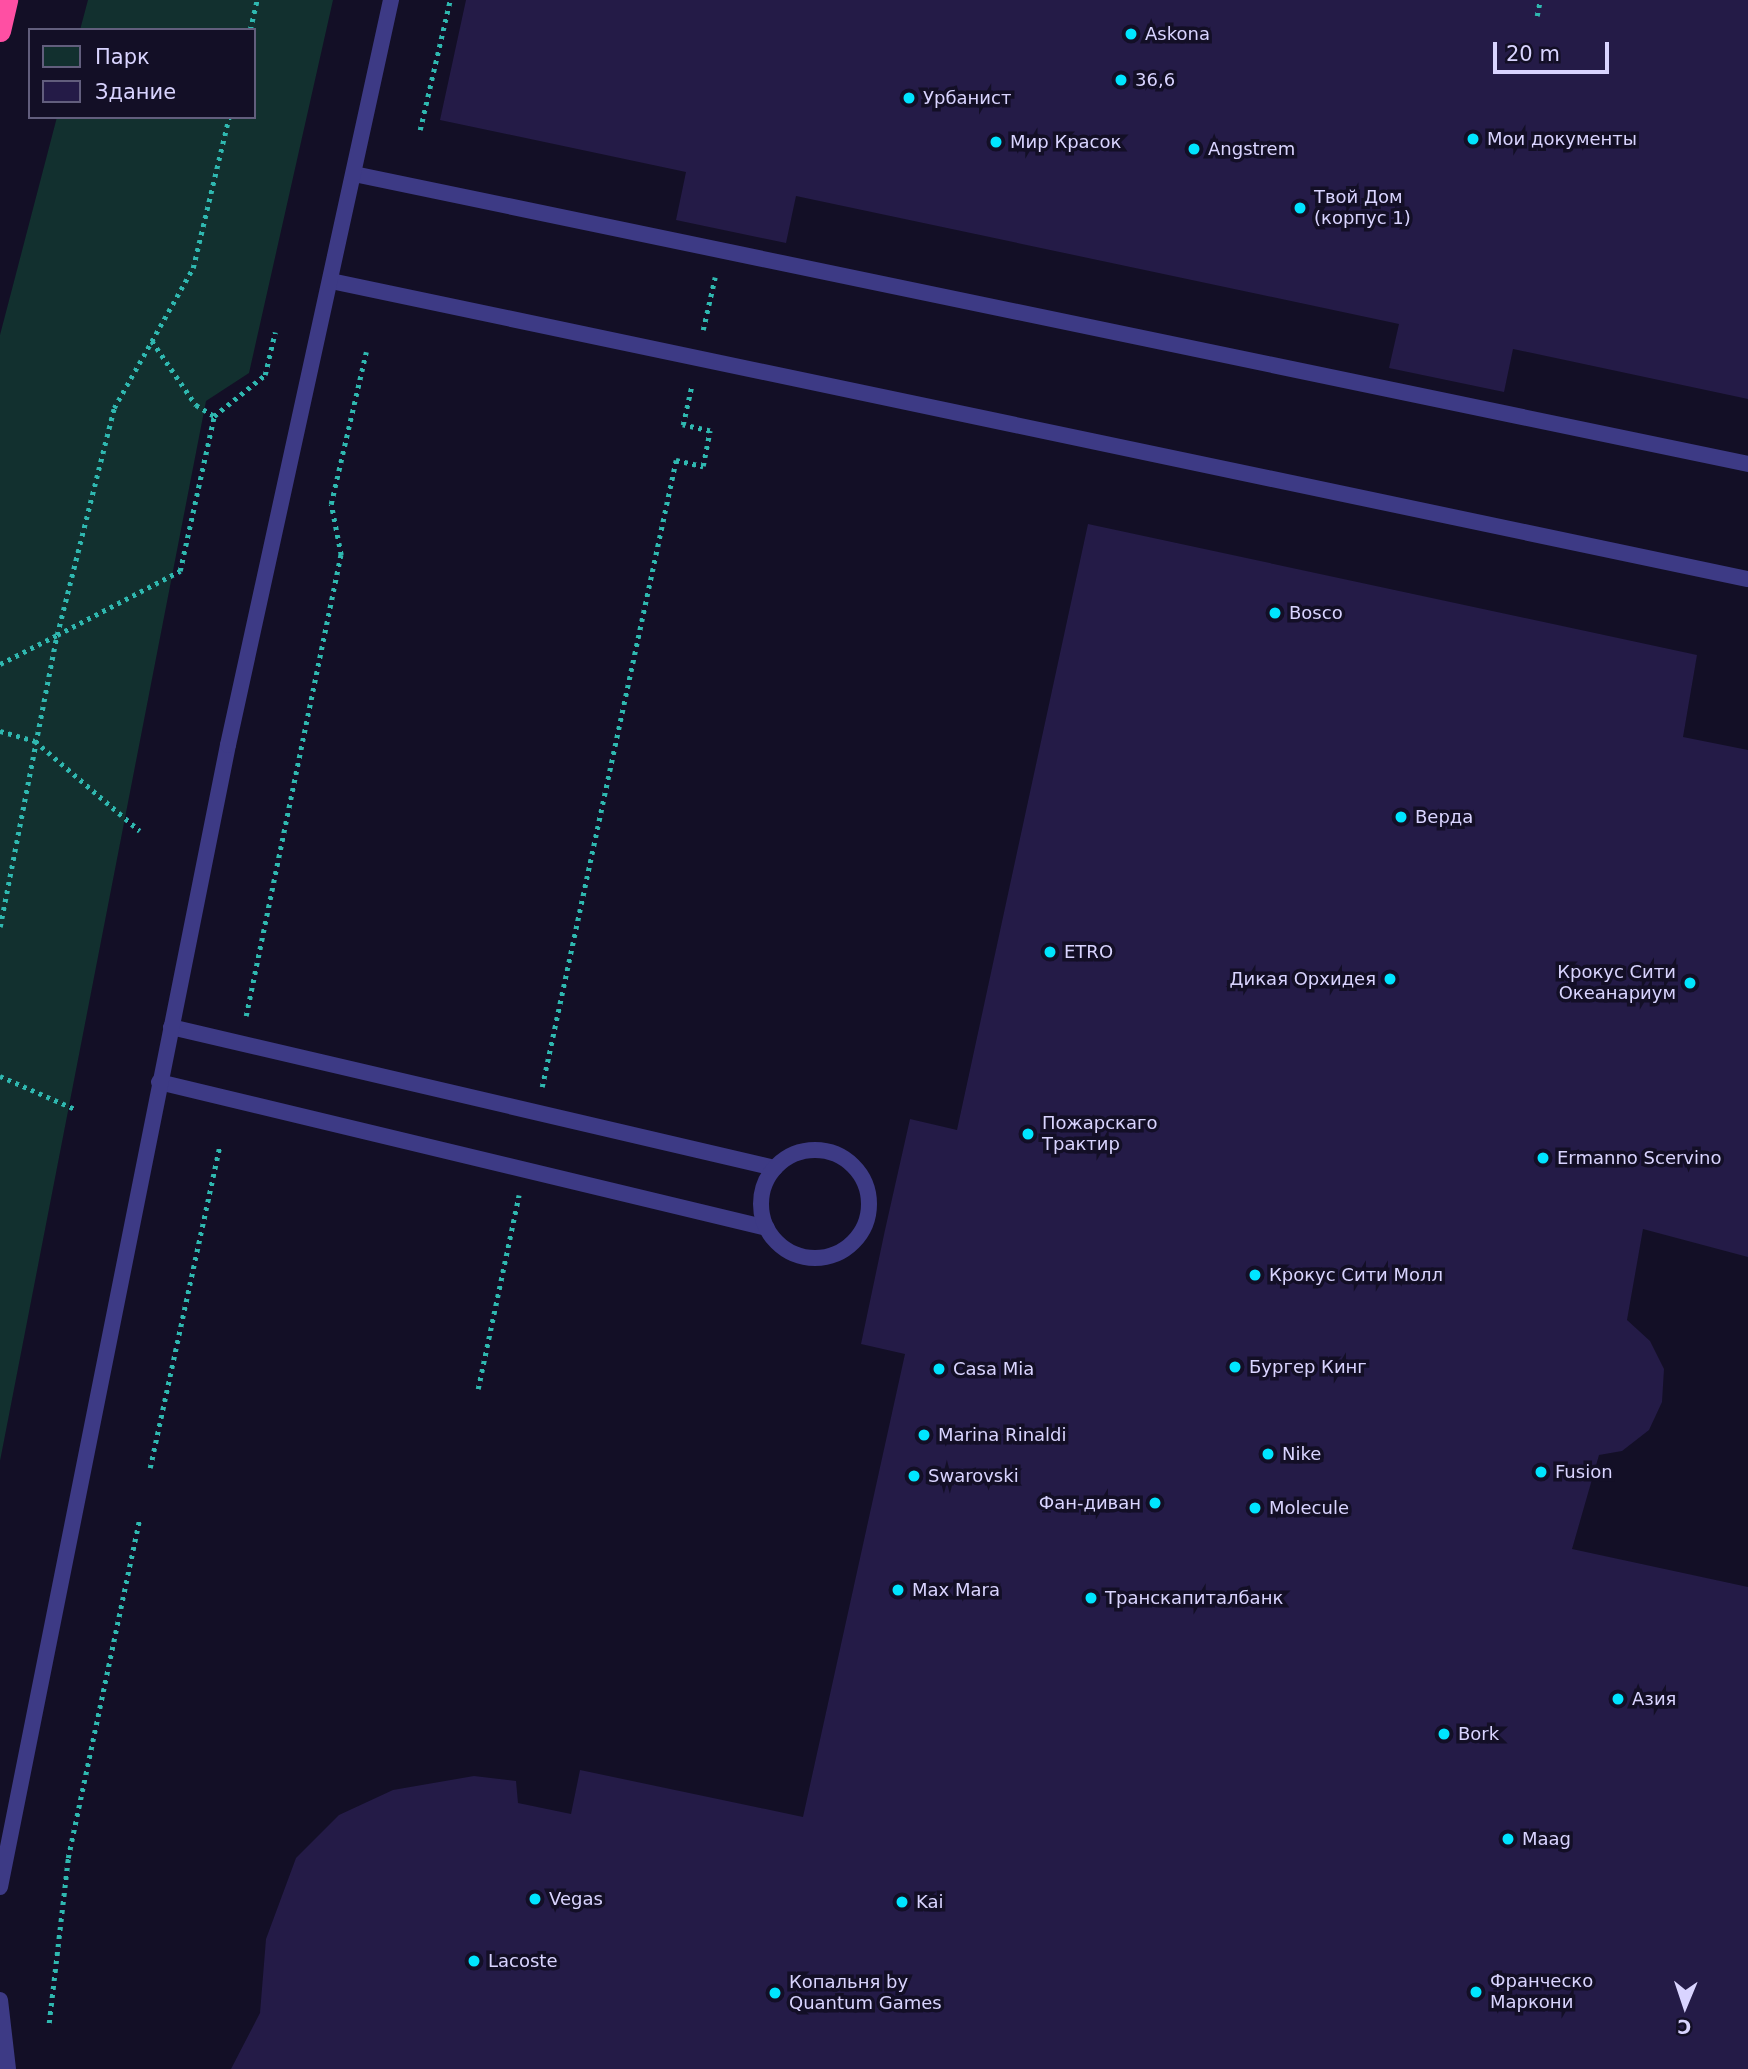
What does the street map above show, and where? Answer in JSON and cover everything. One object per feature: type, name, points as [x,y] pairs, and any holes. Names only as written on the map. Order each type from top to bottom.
[{"type":"highway","points":[[0,31],[7,0]]},
{"type":"lane","points":[[0,1887],[159,1082],[390,0]]},
{"type":"lane","points":[[354,174],[1748,464]]},
{"type":"lane","points":[[331,281],[1748,579]]},
{"type":"lane","points":[[171,1027],[775,1168]]},
{"type":"lane","points":[[159,1082],[767,1228],[791,1252],[819,1258],[856,1240],[869,1214],[861,1174],[839,1155],[812,1150],[775,1168],[762,1193],[767,1228]]},
{"type":"lane","points":[[0,2000],[8,2069]]},
{"type":"path","points":[[250,28],[257,0]]},
{"type":"path","points":[[420,130],[450,0]]},
{"type":"path","points":[[1537,16],[1539,0]]},
{"type":"path","points":[[0,927],[57,635],[114,408],[193,268],[229,119]]},
{"type":"path","points":[[508,1105],[512,1082],[542,1088],[676,460],[703,466],[710,431],[683,425],[720,252]]},
{"type":"path","points":[[0,664],[180,571],[214,416],[265,375],[275,332]]},
{"type":"path","points":[[152,341],[196,405],[214,416]]},
{"type":"path","points":[[243,1028],[341,555],[331,504],[366,352]]},
{"type":"path","points":[[0,731],[35,741],[140,831]]},
{"type":"path","points":[[0,1076],[75,1109]]},
{"type":"path","points":[[150,1468],[220,1144]]},
{"type":"path","points":[[478,1389],[519,1194],[490,1188],[495,1163]]},
{"type":"path","points":[[49,2023],[68,1857],[139,1521]]},
{"type":"green space","points":[[88,0],[333,0],[249,373],[206,401],[0,1461],[0,335],[56,119],[256,119],[256,28],[81,28]]},
{"type":"building","name":"Твой Дом (корпус 1)","points":[[466,0],[1748,0],[1748,399],[1513,349],[1504,392],[1389,368],[1399,324],[796,196],[786,243],[676,220],[686,172],[440,120]]},
{"type":"building","name":"Крокус Сити Молл","points":[[1088,524],[1697,655],[1683,737],[1748,750],[1748,1257],[1643,1229],[1627,1320],[1650,1341],[1664,1369],[1662,1402],[1649,1430],[1622,1451],[1599,1455],[1572,1549],[1748,1587],[1748,2069],[231,2069],[260,2013],[266,1939],[296,1858],[339,1815],[393,1790],[474,1776],[516,1781],[518,1803],[571,1814],[580,1770],[803,1817],[905,1354],[861,1344],[885,1230],[910,1119],[957,1130]]},
{"type":"place","name":"Askona","points":[[1131,34]]},
{"type":"place","name":"36,6","points":[[1121,80]]},
{"type":"place","name":"Урбанист","points":[[909,98]]},
{"type":"place","name":"Мои документы","points":[[1473,139]]},
{"type":"place","name":"Мир Красок","points":[[996,142]]},
{"type":"place","name":"Angstrem","points":[[1194,149]]},
{"type":"place","name":"Твой Дом (корпус 1)","points":[[1300,208]]},
{"type":"place","name":"Bosco","points":[[1275,613]]},
{"type":"place","name":"Верда","points":[[1401,817]]},
{"type":"place","name":"ETRO","points":[[1050,952]]},
{"type":"place","name":"Дикая Орхидея","points":[[1390,979]]},
{"type":"place","name":"Крокус Сити Океанариум","points":[[1690,983]]},
{"type":"place","name":"Пожарскаго Трактир","points":[[1028,1134]]},
{"type":"place","name":"Ermanno Scervino","points":[[1543,1158]]},
{"type":"place","name":"Крокус Сити Молл","points":[[1255,1275]]},
{"type":"place","name":"Бургер Кинг","points":[[1235,1367]]},
{"type":"place","name":"Casa Mia","points":[[939,1369]]},
{"type":"place","name":"Marina Rinaldi","points":[[924,1435]]},
{"type":"place","name":"Nike","points":[[1268,1454]]},
{"type":"place","name":"Fusion","points":[[1541,1472]]},
{"type":"place","name":"Swarovski","points":[[914,1476]]},
{"type":"place","name":"Фан-диван","points":[[1155,1503]]},
{"type":"place","name":"Molecule","points":[[1255,1508]]},
{"type":"place","name":"Max Mara","points":[[898,1590]]},
{"type":"place","name":"Транскапиталбанк","points":[[1091,1598]]},
{"type":"place","name":"Азия","points":[[1618,1699]]},
{"type":"place","name":"Bork","points":[[1444,1734]]},
{"type":"place","name":"Maag","points":[[1508,1839]]},
{"type":"place","name":"Vegas","points":[[535,1899]]},
{"type":"place","name":"Kai","points":[[902,1902]]},
{"type":"place","name":"Lacoste","points":[[474,1961]]},
{"type":"place","name":"Франческо Маркони","points":[[1476,1992]]},
{"type":"place","name":"Копальня by Quantum Games","points":[[775,1993]]}]
